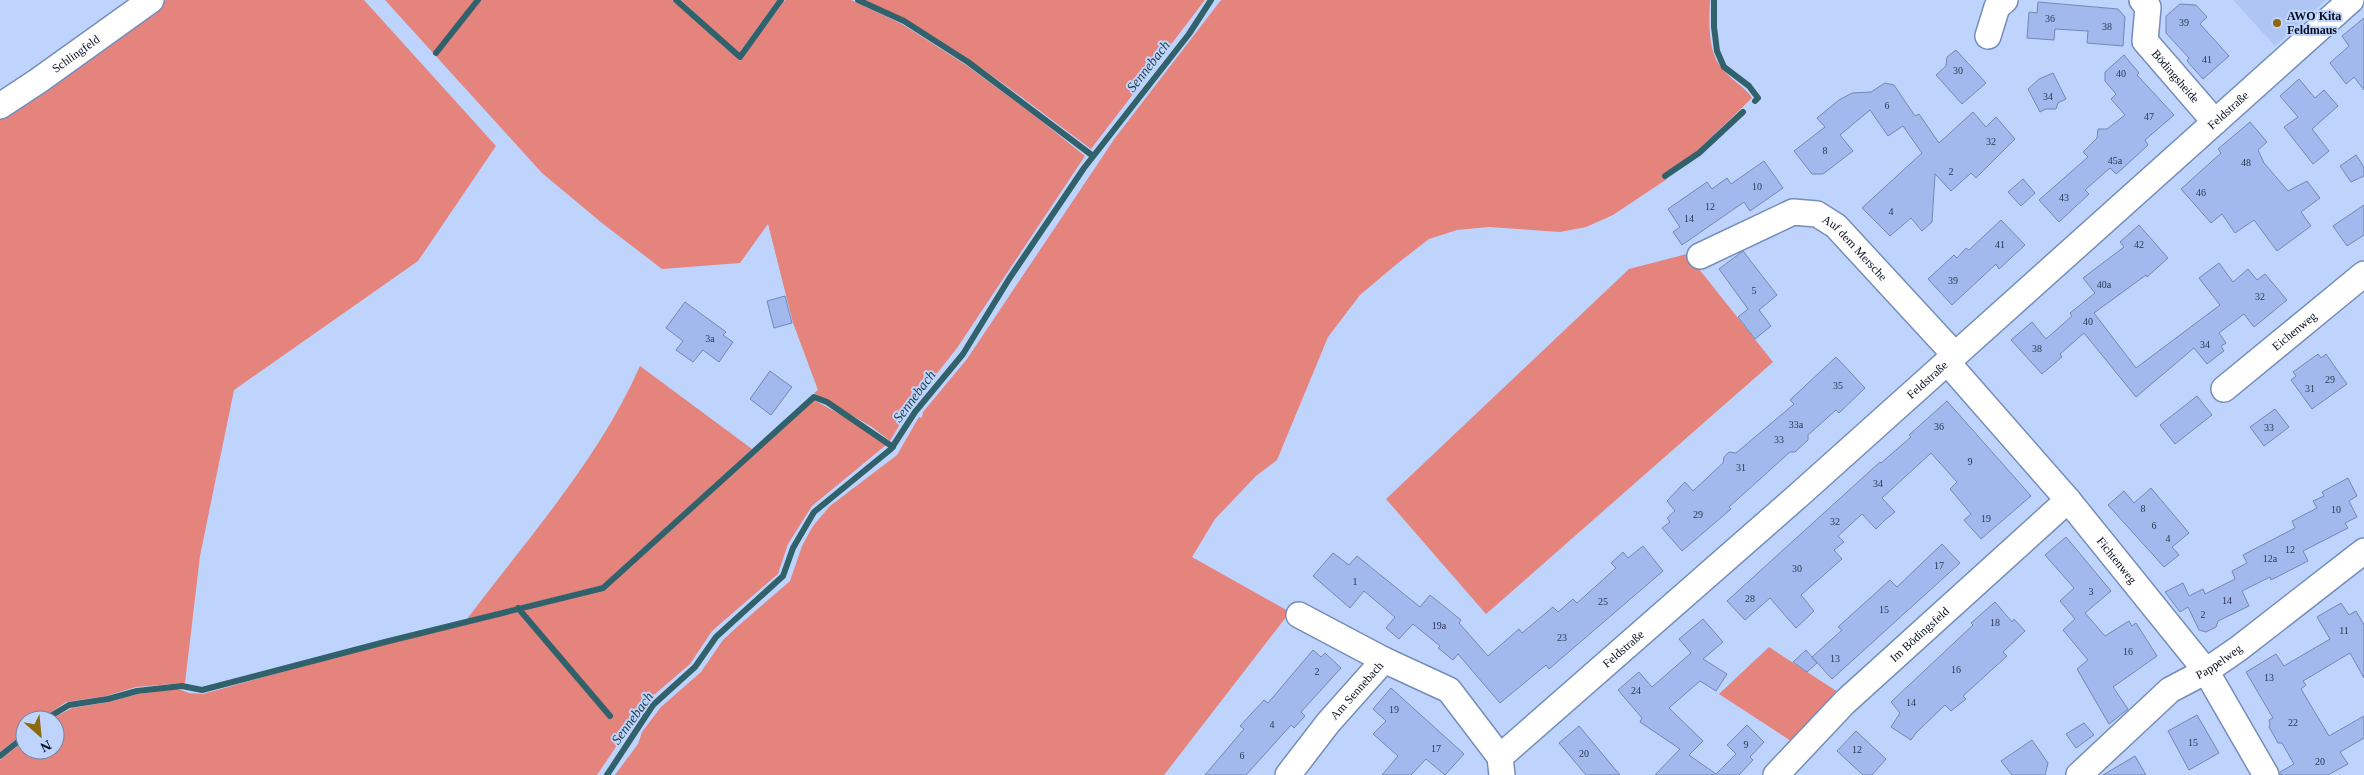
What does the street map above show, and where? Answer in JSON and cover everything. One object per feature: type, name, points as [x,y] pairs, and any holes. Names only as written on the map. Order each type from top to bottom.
[{"type":"street","name":"Schlingfeld","points":[[0,106],[151,0]]},
{"type":"street","points":[[1988,36],[1997,7],[2005,0]]},
{"type":"street","name":"Bödingsheide","points":[[2142,0],[2148,7],[2145,41],[2215,122]]},
{"type":"street","name":"Feldstraße","points":[[1384,660],[1449,690],[1501,766],[1800,494],[2351,0]]},
{"type":"street","name":"Auf dem Mersche","points":[[1700,256],[1793,212],[1817,214],[1836,226],[1951,358]]},
{"type":"street","name":"Eichenweg","points":[[2224,389],[2364,274]]},
{"type":"street","name":"Fichtenweg","points":[[1951,358],[2206,671],[2266,775]]},
{"type":"street","name":"Im Bödingsfeld","points":[[1776,775],[1846,702],[2068,500]]},
{"type":"street","name":"Pappelweg","points":[[2079,775],[2170,690],[2206,671],[2238,649],[2364,551]]},
{"type":"street","name":"Am Sennebach","points":[[1288,775],[1328,723],[1384,660],[1299,615]]},
{"type":"shaded area","points":[[165,0],[364,0],[496,146],[418,261],[234,390],[200,556],[185,683],[136,687],[106,696],[66,702],[54,710],[15,710],[15,740],[0,752],[0,115],[44,87]]},
{"type":"shaded area","points":[[385,0],[672,0],[740,61],[785,0],[851,0],[902,24],[966,65],[1085,156],[957,348],[909,409],[890,441],[872,427],[814,393],[818,390],[793,323],[768,224],[740,263],[662,269],[602,223],[542,173]]},
{"type":"shaded area","points":[[681,0],[777,0],[739,53]]},
{"type":"shaded area","points":[[865,0],[1205,0],[1091,149],[982,68],[896,15]]},
{"type":"shaded area","points":[[1221,0],[1710,0],[1710,37],[1714,56],[1724,71],[1752,98],[1697,151],[1662,175],[1667,179],[1613,215],[1586,227],[1560,232],[1489,227],[1457,230],[1429,239],[1360,295],[1328,337],[1277,460],[1256,476],[1215,519],[1192,557],[1290,612],[1164,775],[615,775],[638,744],[642,732],[661,707],[701,672],[723,640],[790,581],[802,546],[813,526],[830,506],[897,455],[919,417],[922,418],[923,412],[967,359],[1115,138]]},
{"type":"shaded area","name":"AWO Kita Feldmaus","points":[[2233,0],[2326,0],[2275,46]]},
{"type":"shaded area","points":[[1687,254],[1773,362],[1486,614],[1386,499],[1629,269]]},
{"type":"shaded area","points":[[640,366],[752,449],[602,585],[467,619],[538,528],[583,466],[623,400]]},
{"type":"shaded area","points":[[814,400],[845,417],[886,445],[812,506],[788,544],[778,574],[712,631],[690,664],[647,701],[597,775],[0,775],[0,760],[15,748],[15,760],[65,760],[65,712],[72,708],[109,702],[138,694],[178,689],[189,693],[203,694],[385,643],[516,610],[609,718],[612,715],[521,609],[604,590]]},
{"type":"shaded area","points":[[1769,647],[1841,694],[1794,743],[1719,694]]},
{"type":"building","points":[[2038,2],[2118,9],[2125,17],[2123,46],[2087,43],[2088,31],[2055,29],[2054,40],[2027,38],[2029,12],[2037,13]]},
{"type":"building","points":[[2180,4],[2196,5],[2207,17],[2200,24],[2229,56],[2203,79],[2187,61],[2189,58],[2166,33],[2166,16]]},
{"type":"building","points":[[2364,18],[2364,90],[2354,77],[2346,84],[2330,63],[2349,46],[2342,36]]},
{"type":"building","points":[[1956,50],[1986,83],[1962,104],[1936,75],[1946,66],[1947,57]]},
{"type":"building","points":[[2124,55],[2139,73],[2137,75],[2174,115],[2145,140],[2148,145],[2122,169],[2116,174],[2110,168],[2085,190],[2089,194],[2059,222],[2039,200],[2088,157],[2083,152],[2097,138],[2098,129],[2107,129],[2125,115],[2111,99],[2116,94],[2105,81],[2105,72]]},
{"type":"building","points":[[2053,73],[2066,99],[2058,103],[2056,109],[2046,109],[2040,112],[2028,89],[2039,79]]},
{"type":"building","points":[[2299,79],[2315,98],[2324,90],[2338,106],[2312,129],[2329,151],[2313,164],[2284,127],[2298,117],[2280,96]]},
{"type":"building","points":[[1885,83],[1894,85],[1915,116],[1919,114],[1939,143],[1973,112],[1986,127],[1996,117],[2015,139],[1976,178],[1971,173],[1951,191],[1935,174],[1932,222],[1922,231],[1911,218],[1890,236],[1862,208],[1922,153],[1903,126],[1888,136],[1870,110],[1840,135],[1853,151],[1823,174],[1812,174],[1794,151],[1825,127],[1817,118],[1839,100],[1852,93],[1871,92]]},
{"type":"building","points":[[2250,122],[2267,142],[2258,150],[2264,163],[2288,191],[2307,181],[2320,198],[2301,212],[2311,226],[2277,251],[2254,220],[2235,233],[2222,214],[2211,223],[2181,189],[2221,153],[2218,149]]},
{"type":"building","points":[[2356,155],[2364,167],[2364,176],[2351,182],[2340,166]]},
{"type":"building","points":[[1764,161],[1783,188],[1750,211],[1744,202],[1682,245],[1673,232],[1680,227],[1668,209],[1707,182],[1712,189],[1727,178],[1731,184]]},
{"type":"building","points":[[2023,179],[2035,193],[2021,206],[2008,192]]},
{"type":"building","points":[[2364,205],[2364,235],[2347,246],[2333,226]]},
{"type":"building","points":[[2001,220],[2025,245],[1999,269],[1996,264],[1952,305],[1928,279],[1954,255],[1957,258],[1966,248],[1969,250]]},
{"type":"building","points":[[2139,225],[2168,258],[2147,277],[2146,275],[2094,313],[2136,368],[2220,305],[2199,278],[2219,263],[2233,282],[2248,269],[2257,280],[2265,274],[2287,300],[2254,327],[2244,314],[2219,333],[2226,343],[2221,346],[2224,351],[2207,364],[2194,348],[2136,397],[2084,333],[2060,354],[2062,357],[2042,374],[2011,340],[2032,322],[2046,339],[2072,316],[2070,313],[2095,293],[2083,278],[2124,247],[2120,242]]},
{"type":"building","points":[[1743,251],[1777,295],[1759,310],[1771,326],[1755,339],[1738,317],[1748,309],[1719,269]]},
{"type":"building","points":[[785,296],[792,323],[774,328],[767,301]]},
{"type":"building","points":[[685,302],[726,332],[723,335],[733,342],[719,362],[703,350],[693,362],[676,350],[683,341],[666,328]]},
{"type":"building","points":[[2318,354],[2321,358],[2326,354],[2347,384],[2312,409],[2291,380],[2296,376],[2293,372]]},
{"type":"building","points":[[1836,357],[1865,388],[1839,413],[1836,410],[1808,435],[1808,440],[1795,452],[1790,452],[1729,507],[1731,509],[1682,551],[1662,528],[1670,522],[1667,518],[1675,511],[1667,501],[1685,482],[1693,491],[1723,463],[1724,457],[1729,452],[1736,453],[1794,404],[1790,400]]},
{"type":"building","points":[[770,371],[792,387],[771,415],[750,399]]},
{"type":"building","points":[[2197,396],[2212,415],[2175,444],[2160,425]]},
{"type":"building","points":[[1947,401],[2031,496],[1981,539],[1964,520],[1971,514],[1950,489],[1957,482],[1931,453],[1882,498],[1895,512],[1876,529],[1862,514],[1838,536],[1844,542],[1834,550],[1842,559],[1801,595],[1814,611],[1796,628],[1770,598],[1745,620],[1727,601],[1880,462],[1911,437],[1909,435]]},
{"type":"building","points":[[2275,409],[2289,427],[2264,446],[2250,427]]},
{"type":"building","points":[[2348,478],[2357,496],[2349,501],[2357,517],[2345,523],[2348,528],[2303,551],[2308,561],[2271,580],[2270,577],[2242,591],[2249,606],[2218,621],[2216,627],[2206,632],[2199,630],[2188,607],[2180,612],[2165,592],[2183,583],[2189,596],[2203,589],[2205,594],[2235,579],[2232,571],[2247,563],[2243,555],[2295,528],[2292,521],[2317,508],[2313,501],[2324,496],[2322,492]]},
{"type":"building","points":[[2151,488],[2189,533],[2172,547],[2179,555],[2164,567],[2108,505],[2124,491],[2134,503]]},
{"type":"building","points":[[2066,537],[2111,591],[2085,613],[2105,636],[2129,621],[2132,626],[2136,623],[2157,656],[2113,687],[2128,709],[2109,724],[2077,669],[2088,660],[2063,630],[2075,619],[2060,601],[2074,588],[2045,555]]},
{"type":"building","points":[[1942,544],[1960,563],[1832,679],[1812,657],[1842,630],[1838,627],[1890,580],[1897,587]]},
{"type":"building","points":[[1643,546],[1663,571],[1549,669],[1546,665],[1500,703],[1458,654],[1453,660],[1438,648],[1440,646],[1413,624],[1399,639],[1386,628],[1395,617],[1364,591],[1350,608],[1313,576],[1333,553],[1349,565],[1357,556],[1420,607],[1430,595],[1461,620],[1459,623],[1488,656],[1519,629],[1522,633],[1553,607],[1558,612],[1573,599],[1577,603],[1616,568],[1611,563],[1623,552],[1628,558]]},
{"type":"building","points":[[1995,602],[2012,622],[2014,619],[2025,631],[2003,652],[2007,656],[1963,696],[1966,699],[1951,711],[1945,705],[1911,740],[1891,727],[1900,713],[1891,702]]},
{"type":"building","points":[[2341,603],[2349,615],[2356,611],[2364,625],[2364,678],[2350,653],[2303,681],[2306,685],[2301,689],[2329,736],[2364,716],[2364,738],[2340,752],[2348,764],[2328,775],[2280,775],[2280,772],[2294,764],[2282,743],[2278,743],[2269,727],[2269,720],[2273,718],[2246,672],[2276,654],[2284,666],[2330,639],[2317,617]]},
{"type":"building","points":[[1703,619],[1723,642],[1703,659],[1727,674],[1716,691],[1700,681],[1669,708],[1703,741],[1689,755],[1716,774],[1736,754],[1727,745],[1747,725],[1764,742],[1750,757],[1753,760],[1739,775],[1655,775],[1680,749],[1640,722],[1642,718],[1618,690],[1639,672],[1652,687],[1691,653],[1679,639]]},
{"type":"building","points":[[1313,650],[1321,657],[1325,653],[1341,668],[1301,712],[1305,716],[1294,728],[1291,725],[1246,775],[1205,775],[1244,729],[1240,726],[1264,700],[1268,703]]},
{"type":"building","points":[[1806,650],[1817,663],[1807,672],[1793,662]]},
{"type":"building","points":[[1391,688],[1464,754],[1445,775],[1426,759],[1411,775],[1382,775],[1398,756],[1373,734],[1386,721],[1373,709]]},
{"type":"building","points":[[2197,715],[2219,753],[2189,770],[2168,731]]},
{"type":"building","points":[[2084,723],[2094,735],[2076,748],[2066,734]]},
{"type":"building","points":[[1579,726],[1620,775],[1586,775],[1559,743]]},
{"type":"building","points":[[1856,731],[1886,759],[1872,775],[1863,775],[1837,751]]},
{"type":"building","points":[[2032,740],[2048,763],[2045,775],[2012,775],[2001,761]]},
{"type":"building","points":[[2135,756],[2146,775],[2103,775]]},
{"type":"waterway","points":[[436,53],[478,0]]},
{"type":"waterway","points":[[676,0],[740,57],[781,0]]},
{"type":"waterway","points":[[858,0],[904,21],[968,62],[1093,156]]},
{"type":"waterway","name":"Sennebach","points":[[607,775],[653,705],[695,667],[716,637],[783,576],[793,548],[814,512],[891,449],[915,412],[963,354],[1009,279],[1084,168],[1189,34],[1211,0]]},
{"type":"waterway","points":[[1714,0],[1714,27],[1717,51],[1724,67],[1749,86],[1758,98],[1755,101]]},
{"type":"waterway","points":[[1665,176],[1699,153],[1743,112]]},
{"type":"waterway","points":[[61,710],[69,705],[108,699],[137,691],[182,686],[202,690],[603,588],[814,397],[827,402],[893,447]]},
{"type":"waterway","points":[[518,608],[610,716]]},
{"type":"waterway","points":[[0,756],[15,744]]},
{"type":"place","name":"AWO Kita Feldmaus","points":[[2277,23]]}]
